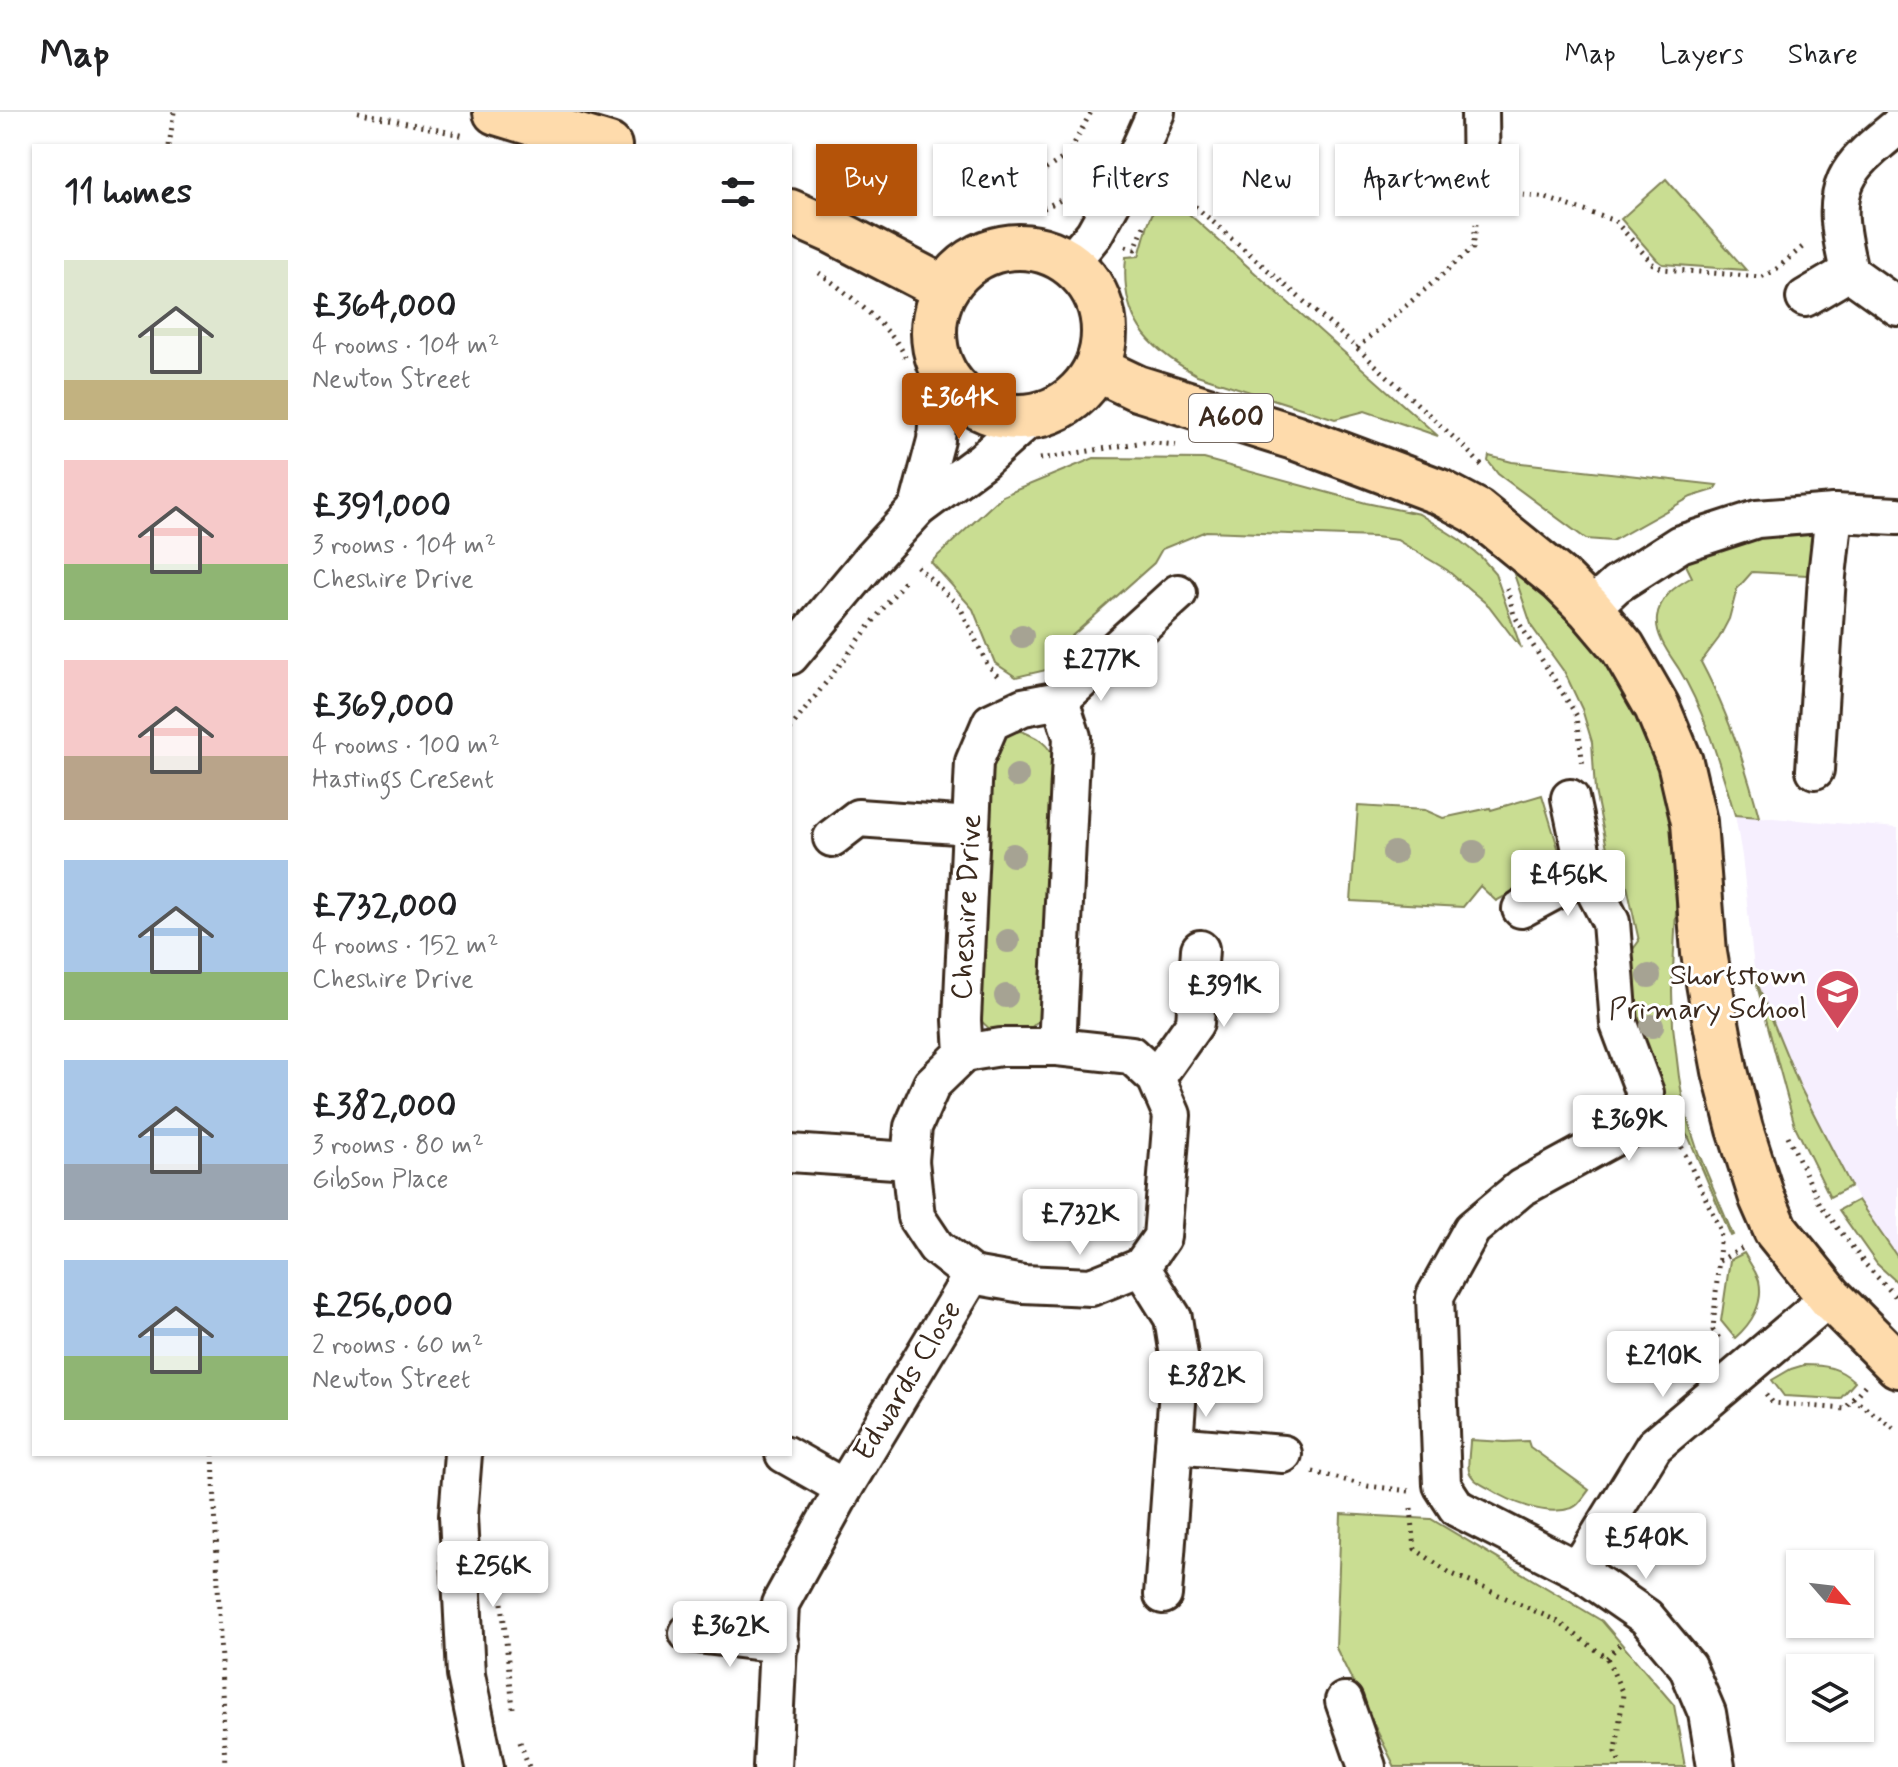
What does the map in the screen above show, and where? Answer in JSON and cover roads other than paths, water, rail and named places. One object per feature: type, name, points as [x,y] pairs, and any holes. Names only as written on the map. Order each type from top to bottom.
[{"type":"main road","points":[[483,124],[598,144]]},
{"type":"main road","points":[[792,213],[945,289]]},
{"type":"main road","points":[[1017,246],[1045,250],[1082,249],[1087,279],[1099,300],[1105,323],[1104,346],[1097,369],[1084,388],[1067,403],[1045,414],[1022,418],[999,415],[979,407],[924,366],[934,341],[935,314],[945,289],[963,266],[988,252],[1017,246]]},
{"type":"main road","name":"A600","points":[[1097,369],[1137,388],[1294,437],[1440,492],[1476,511],[1561,580],[1623,648],[1657,707],[1680,762],[1694,822],[1704,953],[1711,998],[1725,1071],[1754,1175],[1776,1230],[1830,1297],[1898,1365]]},
{"type":"street","points":[[1082,249],[1133,164],[1156,112]]},
{"type":"street","points":[[1480,112],[1480,144]]},
{"type":"street","points":[[1898,126],[1861,160],[1847,178],[1840,201],[1841,236],[1849,272],[1898,307]]},
{"type":"street","points":[[1805,298],[1849,272]]},
{"type":"street","points":[[918,508],[936,440],[924,366]]},
{"type":"street","points":[[792,654],[918,508],[983,460],[1032,416]]},
{"type":"street","points":[[1815,770],[1834,513]]},
{"type":"street","points":[[1590,609],[1616,585],[1680,544],[1757,519],[1834,513],[1898,516]]},
{"type":"street","points":[[1057,1047],[1072,737],[1060,700],[1178,593]]},
{"type":"street","name":"Cheshire Drive","points":[[964,1053],[962,1020],[974,762],[991,722],[1023,707],[1060,700]]},
{"type":"street","points":[[1570,798],[1586,874],[1611,922],[1619,1024],[1645,1093],[1631,1128],[1521,1188],[1472,1229],[1435,1296],[1426,1488],[1457,1508],[1578,1570],[1646,1617],[1687,1666],[1707,1713],[1716,1767]]},
{"type":"street","points":[[832,838],[858,818],[971,826]]},
{"type":"street","points":[[1521,909],[1586,874]]},
{"type":"street","points":[[1156,1078],[1195,1023],[1200,949]]},
{"type":"street","points":[[1001,1047],[1057,1047],[1131,1055],[1156,1078],[1172,1115],[1165,1207],[1162,1237],[1141,1267],[1091,1287],[1023,1284],[972,1275],[936,1247],[916,1217],[910,1161],[913,1127],[932,1084],[964,1053],[1001,1047]]},
{"type":"street","points":[[792,1153],[910,1161]]},
{"type":"street","points":[[1141,1267],[1173,1318],[1180,1362],[1163,1595]]},
{"type":"street","name":"Edwards Close","points":[[772,1767],[780,1604],[844,1488],[972,1275]]},
{"type":"street","points":[[1578,1570],[1654,1446],[1830,1297]]},
{"type":"street","points":[[1174,1445],[1283,1454]]},
{"type":"street","points":[[463,1456],[458,1516],[466,1675],[485,1767]]},
{"type":"street","name":"Edwards Close","points":[[788,1456],[844,1488]]},
{"type":"street","points":[[688,1633],[780,1644]]},
{"type":"street","points":[[1344,1701],[1367,1767]]},
{"type":"place","name":"Shortstown Primary School","points":[[1838,1031]]}]
